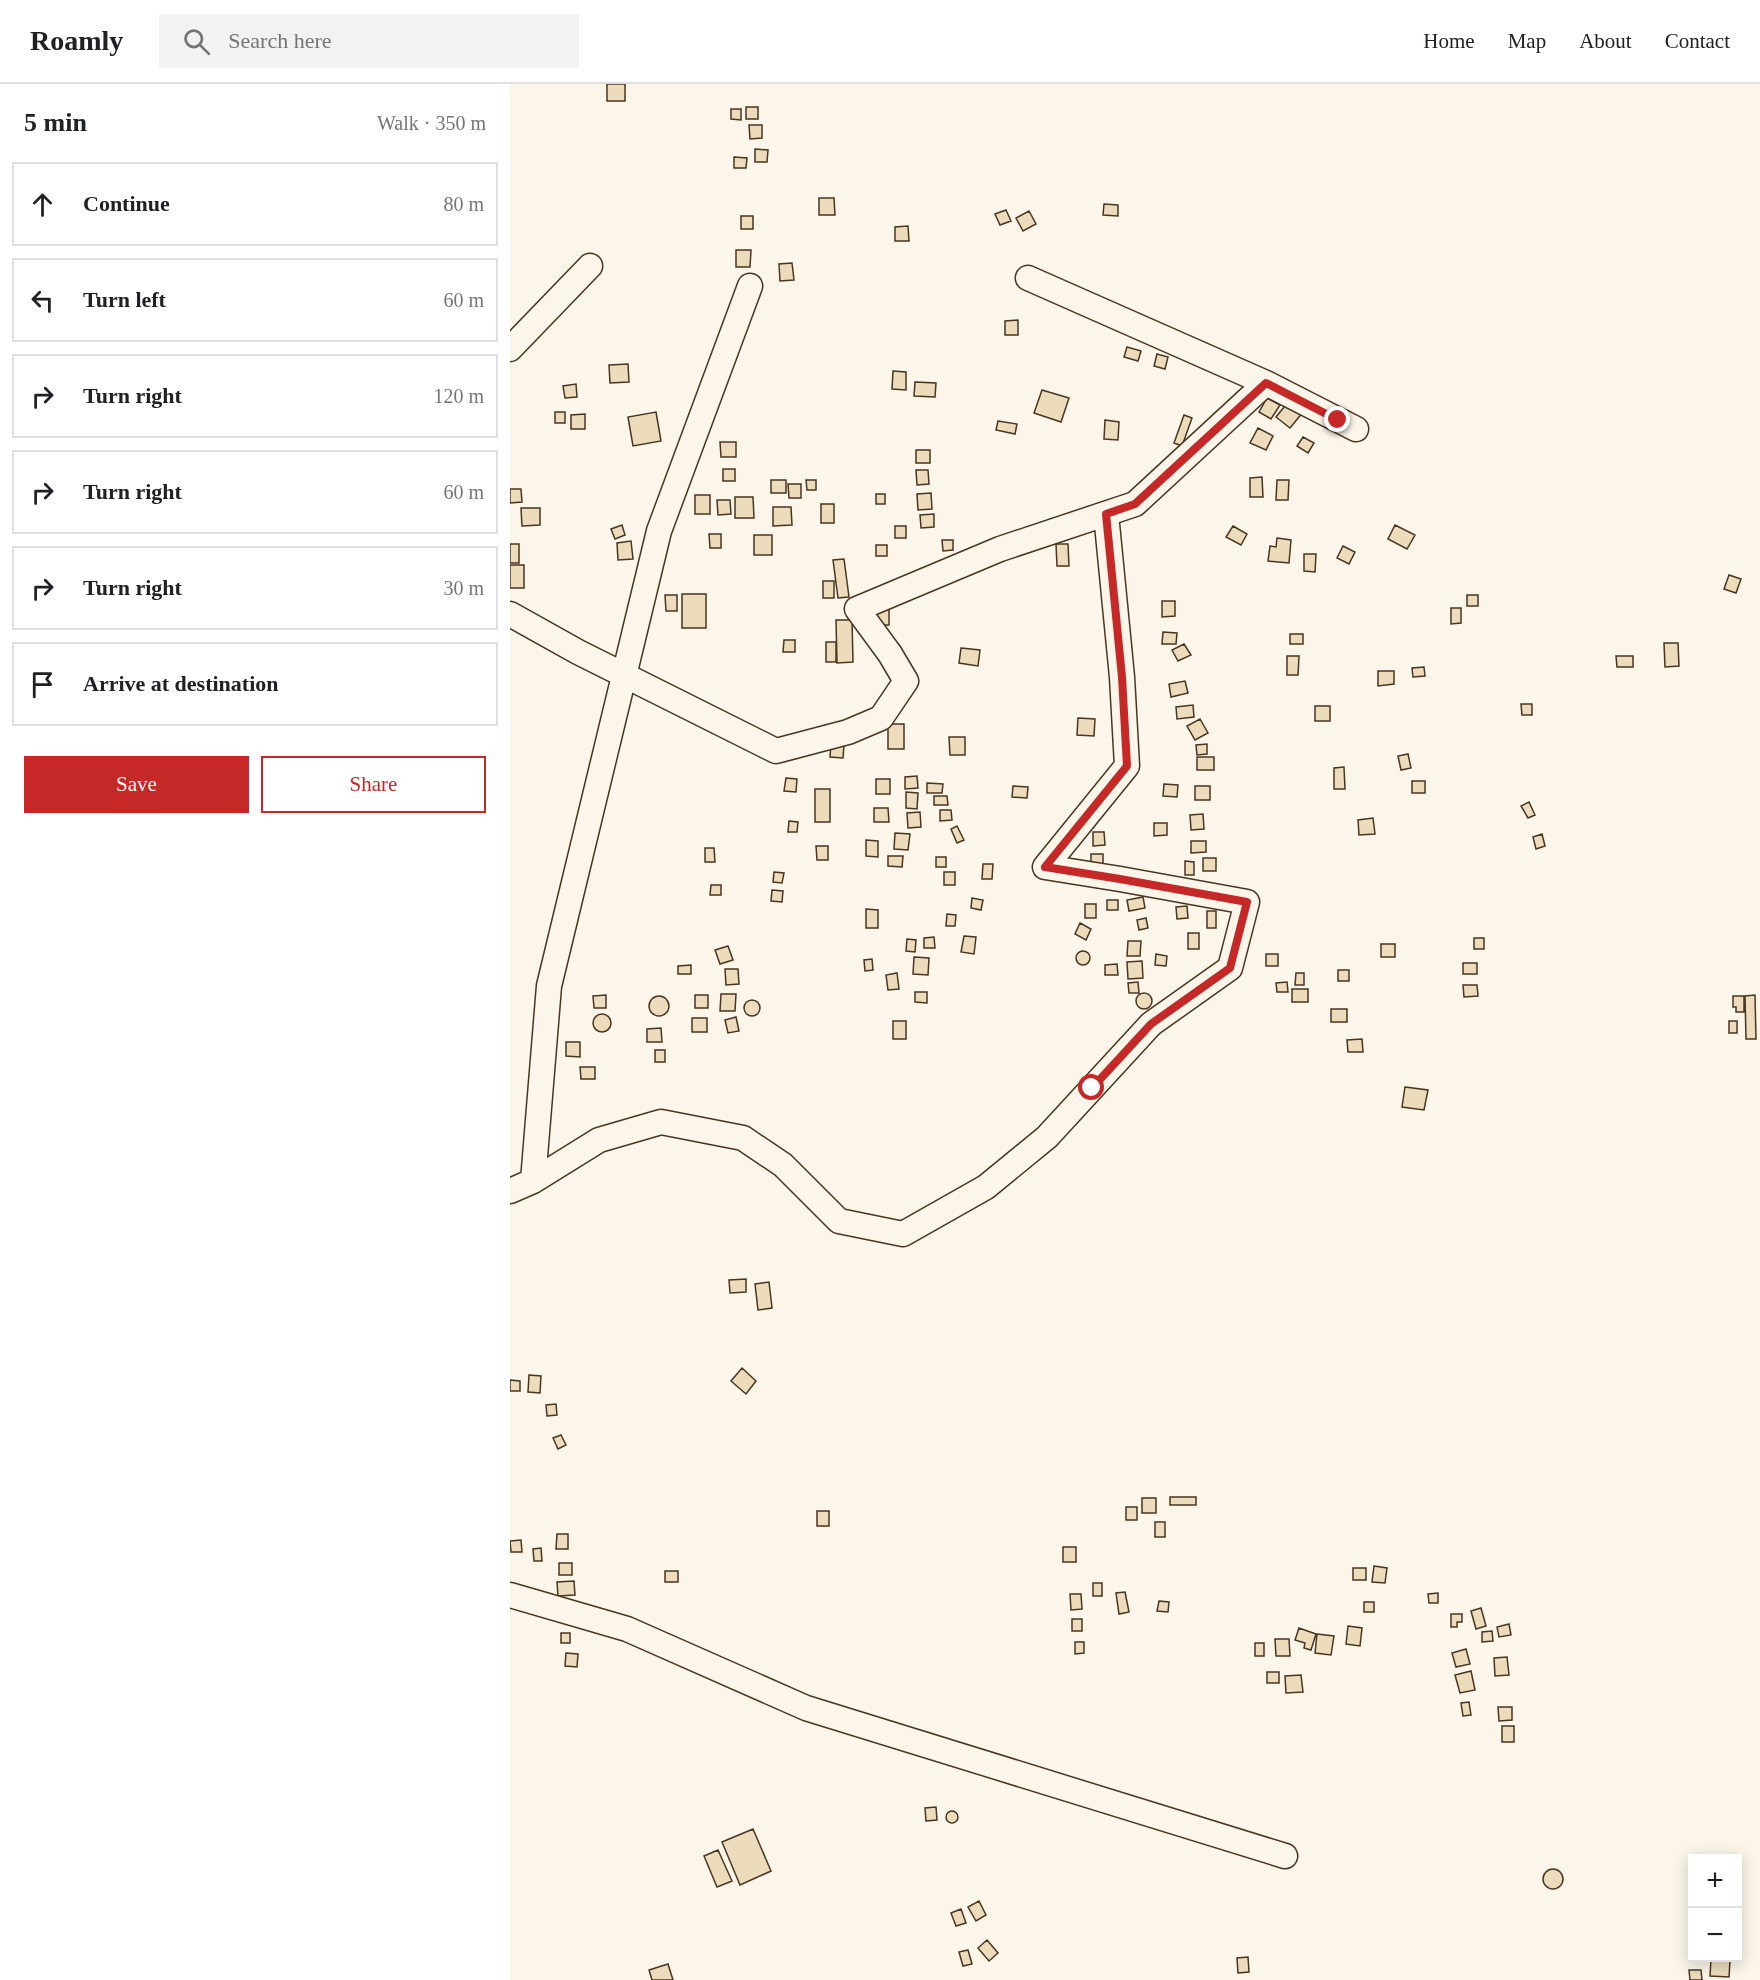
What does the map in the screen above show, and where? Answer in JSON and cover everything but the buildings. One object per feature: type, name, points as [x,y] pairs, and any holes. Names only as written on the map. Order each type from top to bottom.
[{"type":"street","points":[[510,349],[590,266]]},
{"type":"street","points":[[1028,278],[1266,383],[1356,429]]},
{"type":"street","points":[[533,1182],[549,986],[659,531],[750,286]]},
{"type":"street","points":[[510,614],[624,676],[776,751],[848,732],[881,718],[906,681],[890,654],[857,609],[1000,549],[1135,504],[1266,383]]},
{"type":"street","points":[[510,1191],[533,1182],[599,1140],[661,1122],[743,1138],[783,1165],[839,1221],[903,1234],[986,1187],[1012,1166],[1047,1137],[1151,1024],[1230,968],[1247,902],[1045,867],[1127,766],[1122,677],[1106,514]]},
{"type":"street","points":[[510,1595],[627,1629],[806,1708],[1285,1857]]},
{"type":"route","points":[[1092,1088],[1151,1024],[1230,968],[1247,902],[1045,867],[1127,766],[1122,677],[1106,514],[1135,504],[1266,383],[1338,420]]}]
